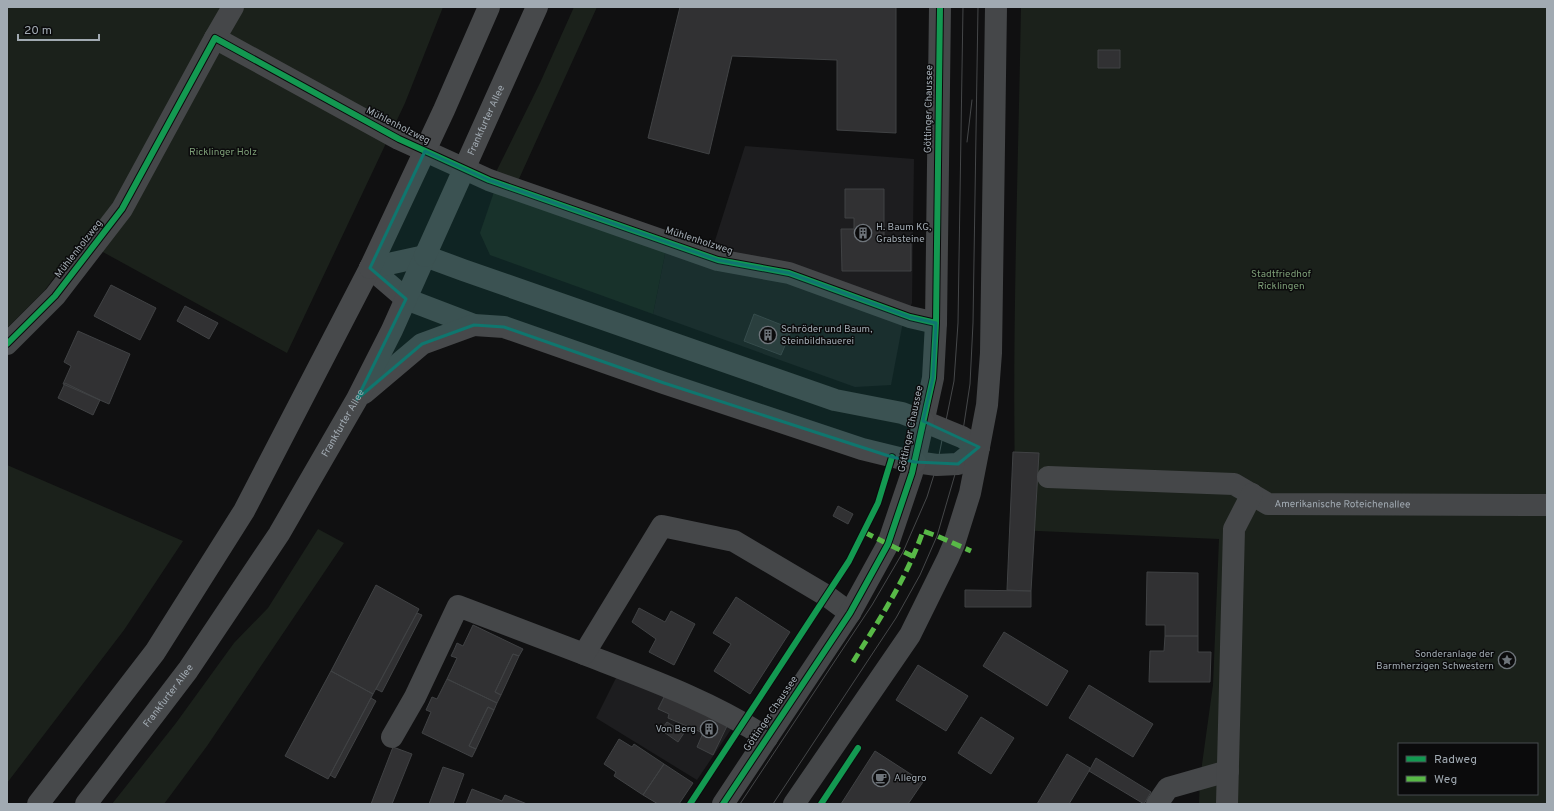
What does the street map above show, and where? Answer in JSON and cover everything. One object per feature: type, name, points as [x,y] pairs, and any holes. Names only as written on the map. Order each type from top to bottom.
[{"type":"main road","points":[[38,804],[155,652],[244,511],[370,268],[444,110],[489,7]]},
{"type":"main road","name":"Frankfurter Allee","points":[[86,804],[188,670],[279,534],[357,399],[406,299],[537,7]]},
{"type":"main road","points":[[370,268],[425,256],[835,400],[902,413],[924,421]]},
{"type":"main road","points":[[370,268],[406,299],[474,325],[504,327],[679,388],[862,448],[915,462]]},
{"type":"main road","points":[[357,399],[422,344],[474,325]]},
{"type":"street","name":"Mühlenholzweg","points":[[7,344],[55,296],[122,209],[233,7]]},
{"type":"street","name":"Göttinger Chaussee","points":[[723,804],[850,613],[888,544],[915,462],[933,378],[936,323],[940,7]]},
{"type":"street","points":[[794,804],[910,635],[954,544],[970,493],[987,405],[991,353],[996,7]]},
{"type":"street","name":"Mühlenholzweg","points":[[215,38],[399,139],[489,180],[718,260],[788,273],[910,317],[936,323]]},
{"type":"street","points":[[924,421],[962,437],[979,447]]},
{"type":"street","points":[[915,462],[958,464],[979,447]]},
{"type":"street","name":"Amerikanische Roteichenallee","points":[[1048,477],[1234,484],[1268,504],[1547,505]]},
{"type":"street","points":[[1227,804],[1234,529],[1252,494]]},
{"type":"street","points":[[584,654],[662,526],[734,541],[827,596],[850,613]]},
{"type":"street","points":[[392,738],[415,697],[458,606],[660,683],[744,723],[767,738]]},
{"type":"street","points":[[1157,804],[1168,788],[1228,771]]},
{"type":"highlighted area","points":[[425,151],[489,180],[718,260],[789,273],[910,317],[936,323],[933,378],[923,421],[979,447],[958,464],[915,462],[892,457],[664,383],[504,327],[474,325],[422,344],[357,399],[406,299],[370,268]]},
{"type":"shaded area","points":[[745,146],[914,159],[912,303],[902,327],[891,385],[855,387],[653,314],[666,249],[712,250]]},
{"type":"shaded area","points":[[620,670],[736,722],[697,780],[596,718]]},
{"type":"green space","name":"Ricklinger Holz","points":[[7,7],[443,7],[405,103],[287,353],[81,240],[45,290],[7,328]]},
{"type":"green space","points":[[574,7],[597,7],[518,181],[496,172],[540,83]]},
{"type":"green space","name":"Stadtfriedhof Ricklingen","points":[[1021,7],[1547,7],[1547,804],[1199,804],[1200,779],[1213,685],[1219,539],[1016,530],[1014,399]]},
{"type":"green space","points":[[494,192],[666,249],[653,314],[490,255],[480,233]]},
{"type":"green space","points":[[7,465],[183,541],[124,630],[7,783]]},
{"type":"green space","points":[[318,529],[344,543],[207,746],[164,804],[112,804],[176,723],[234,643],[268,608]]},
{"type":"building","points":[[680,7],[896,7],[896,133],[837,130],[837,60],[732,56],[709,154],[648,138]]},
{"type":"building","points":[[1098,50],[1120,50],[1120,68],[1098,68]]},
{"type":"building","name":"H. Baum KG, Grabsteine","points":[[845,189],[884,189],[884,237],[911,237],[911,271],[842,271],[841,229],[854,229],[854,218],[845,218]]},
{"type":"building","points":[[111,285],[156,308],[140,340],[94,316]]},
{"type":"building","points":[[185,306],[218,323],[209,339],[177,321]]},
{"type":"building","name":"Schröder und Baum, Steinbildhauerei","points":[[754,314],[792,329],[781,355],[744,341]]},
{"type":"building","points":[[78,331],[130,354],[109,404],[63,384],[71,366],[64,362]]},
{"type":"building","points":[[65,383],[100,400],[93,415],[58,398]]},
{"type":"building","points":[[1013,452],[1039,453],[1031,591],[1007,590]]},
{"type":"building","points":[[838,506],[853,514],[848,524],[833,516]]},
{"type":"building","points":[[1147,572],[1198,573],[1198,636],[1165,636],[1165,625],[1146,625]]},
{"type":"building","points":[[376,585],[419,609],[373,694],[331,671]]},
{"type":"building","points":[[965,590],[1031,591],[1031,607],[965,607]]},
{"type":"building","points":[[736,597],[790,632],[750,694],[714,671],[731,644],[713,633]]},
{"type":"building","points":[[639,608],[665,622],[671,611],[695,624],[674,665],[649,652],[656,639],[632,622]]},
{"type":"building","points":[[417,613],[422,615],[382,692],[376,689]]},
{"type":"building","points":[[473,625],[523,649],[519,656],[513,654],[495,692],[501,695],[497,703],[447,679],[457,658],[451,656],[457,643],[463,646]]},
{"type":"building","points":[[1004,632],[1068,671],[1047,706],[983,666]]},
{"type":"building","points":[[1165,636],[1198,636],[1198,652],[1211,652],[1210,682],[1149,682],[1150,651],[1164,651]]},
{"type":"building","points":[[513,654],[519,656],[501,695],[495,692]]},
{"type":"building","points":[[918,665],[968,696],[946,731],[896,700]]},
{"type":"building","points":[[331,671],[373,694],[328,779],[285,756]]},
{"type":"building","points":[[447,679],[497,703],[494,710],[488,707],[469,746],[476,749],[472,757],[422,733],[431,712],[426,710],[432,697],[437,699]]},
{"type":"building","points":[[1089,685],[1153,724],[1133,757],[1069,718]]},
{"type":"building","name":"Von Berg","points":[[665,695],[728,724],[713,755],[697,747],[703,733],[668,718],[669,714],[658,709]]},
{"type":"building","points":[[371,698],[376,701],[335,778],[330,775]]},
{"type":"building","points":[[488,707],[494,710],[476,749],[469,746]]},
{"type":"building","points":[[981,717],[1014,738],[991,774],[958,753]]},
{"type":"building","points":[[667,722],[684,733],[678,742],[661,730]]},
{"type":"building","points":[[619,739],[632,747],[634,744],[664,764],[643,795],[614,776],[616,772],[604,764]]},
{"type":"building","points":[[393,747],[412,754],[392,804],[371,804]]},
{"type":"building","points":[[875,751],[923,782],[908,804],[841,804]]},
{"type":"building","points":[[1067,754],[1090,768],[1089,771],[1069,804],[1037,804]]},
{"type":"building","points":[[1096,758],[1151,792],[1144,804],[1089,771]]},
{"type":"building","points":[[664,764],[693,783],[679,804],[658,804],[643,795]]},
{"type":"building","points":[[443,767],[464,774],[453,804],[429,804]]},
{"type":"building","points":[[472,789],[502,801],[505,795],[527,804],[466,804]]},
{"type":"tram line","points":[[740,804],[872,605],[903,552],[927,497],[937,465],[954,381],[958,323],[963,7]]},
{"type":"tram line","points":[[773,804],[896,618],[920,575],[937,536],[958,464],[970,384],[973,323],[978,7]]},
{"type":"tram line","points":[[967,142],[972,100]]},
{"type":"marked path","points":[[853,662],[901,582],[923,531],[971,551]]},
{"type":"marked path","points":[[864,532],[914,557]]},
{"type":"cycle path","points":[[723,804],[850,613],[888,544],[912,473],[933,378],[936,323],[940,7]]},
{"type":"cycle path","points":[[7,344],[55,296],[122,209],[215,38],[399,139],[489,180],[718,260],[789,273],[910,317],[936,323]]},
{"type":"cycle path","points":[[690,804],[849,561],[878,503],[892,457]]},
{"type":"cycle path","points":[[821,804],[858,748]]},
{"type":"place","name":"H. Baum KG, Grabsteine","points":[[863,233]]},
{"type":"place","name":"Schröder und Baum, Steinbildhauerei","points":[[768,335]]},
{"type":"place","name":"Sonderanlage der Barmherzigen Schwestern","points":[[1507,660]]},
{"type":"place","name":"Von Berg","points":[[709,729]]},
{"type":"place","name":"Allegro","points":[[881,778]]}]
